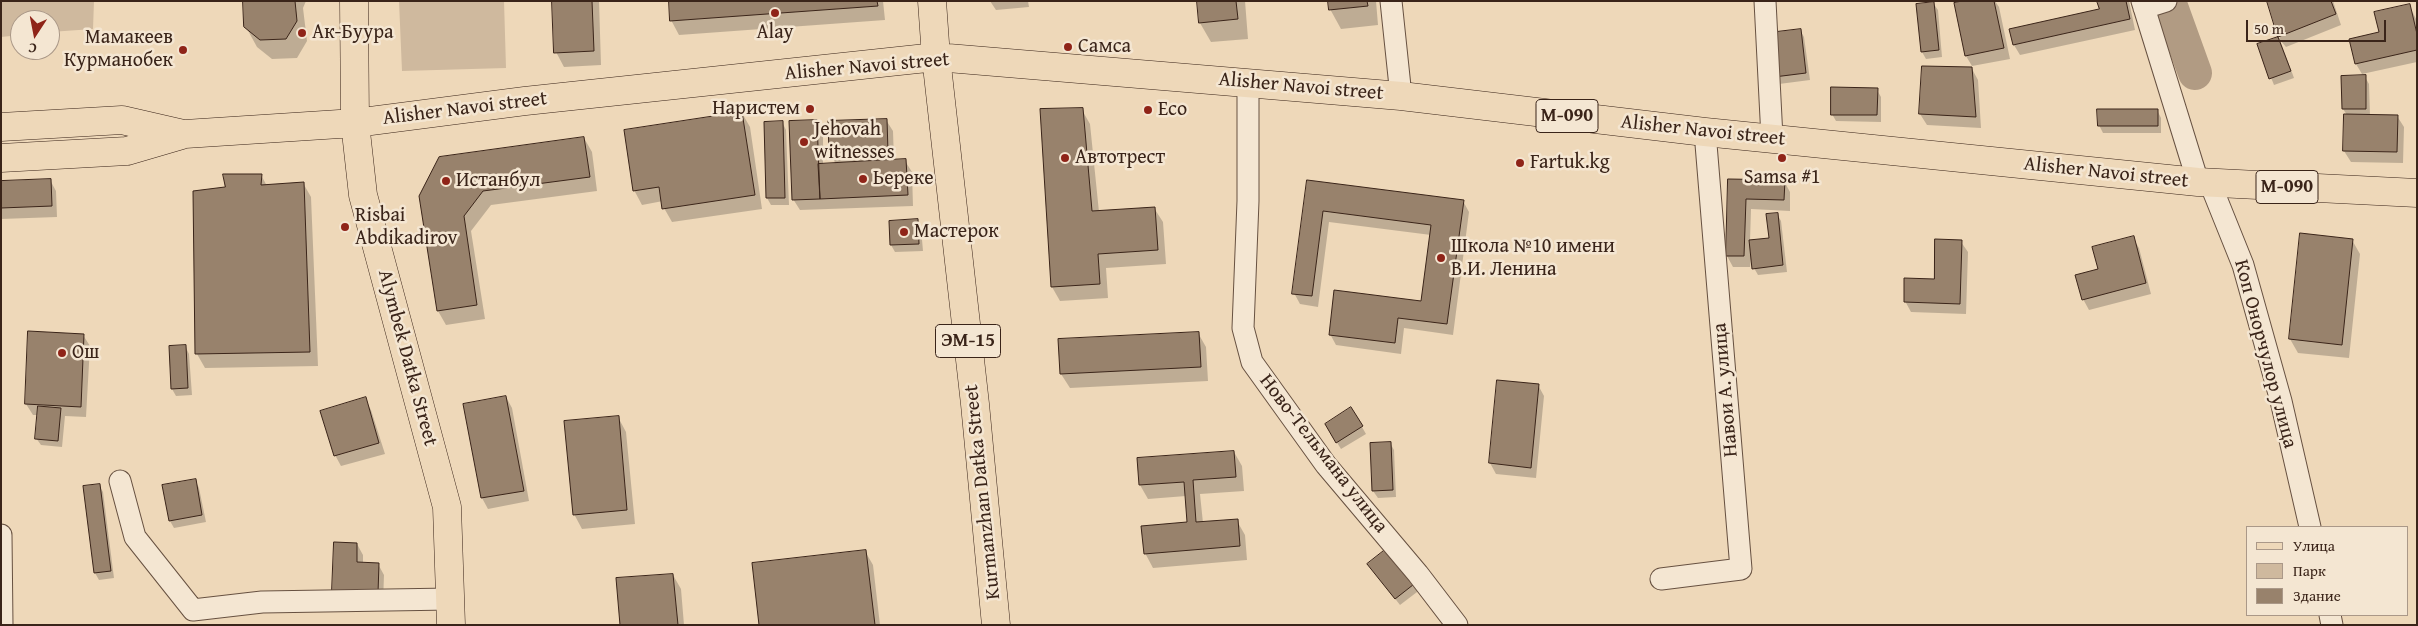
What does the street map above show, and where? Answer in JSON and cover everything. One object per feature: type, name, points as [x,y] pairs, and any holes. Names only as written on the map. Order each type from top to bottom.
[{"type":"main road","name":"Alymbek Datka Street","points":[[354,1],[354,123],[363,195],[447,507],[451,612]]},
{"type":"main road","name":"Kurmanzhan Datka Street","points":[[932,1],[936,57],[975,404],[996,625]]},
{"type":"main road","name":"Alisher Navoi street","points":[[1,158],[127,151],[185,134],[354,123],[534,100],[936,57],[1401,96],[1705,132],[2204,183],[2417,193]]},
{"type":"main road","name":"Alisher Navoi street","points":[[1,127],[122,120],[185,134]]},
{"type":"street","points":[[1391,1],[1401,96]]},
{"type":"street","points":[[1765,1],[1772,138]]},
{"type":"street","points":[[2143,5],[2166,1]]},
{"type":"street","name":"Коп Онорчулор улица","points":[[2143,5],[2204,183],[2243,265],[2280,401],[2310,526]]},
{"type":"street","name":"Ново-Тельмана улица","points":[[1248,82],[1248,201],[1243,328],[1252,362],[1326,465],[1418,574],[1457,625]]},
{"type":"street","name":"Навои А. улица","points":[[1661,579],[1740,569],[1705,132]]},
{"type":"street","points":[[120,481],[135,537],[193,610],[262,602],[451,612]]},
{"type":"street","points":[[1,535],[2,625]]},
{"type":"green space","points":[[1,1],[94,1],[93,29],[60,31],[60,10],[10,10],[10,36],[1,37]]},
{"type":"green space","points":[[399,1],[504,1],[506,68],[402,71]]},
{"type":"building","points":[[243,1],[295,1],[297,21],[286,39],[260,40],[244,27]]},
{"type":"building","points":[[552,1],[592,1],[594,51],[554,53]]},
{"type":"building","points":[[669,1],[877,1],[878,6],[670,21]]},
{"type":"building","points":[[1197,1],[1236,1],[1238,19],[1199,23]]},
{"type":"building","points":[[1328,1],[1367,1],[1368,6],[1329,10]]},
{"type":"building","points":[[1962,1],[1994,1],[2004,48],[1965,56],[1954,3]]},
{"type":"building","points":[[2097,1],[2126,1],[2130,19],[2013,45],[2009,29],[2099,9]]},
{"type":"building","points":[[2267,1],[2331,1],[2336,14],[2278,37]]},
{"type":"building","points":[[1934,2],[1939,50],[1921,52],[1916,4]]},
{"type":"building","points":[[2410,4],[2417,34],[2417,50],[2355,64],[2349,39],[2379,32],[2374,12]]},
{"type":"building","points":[[1801,29],[1806,73],[1774,77],[1768,33]]},
{"type":"building","points":[[2278,37],[2291,71],[2269,79],[2257,44]]},
{"type":"building","points":[[1922,66],[1972,67],[1976,117],[1919,114]]},
{"type":"building","points":[[2366,75],[2366,109],[2342,109],[2341,76]]},
{"type":"building","points":[[1831,87],[1878,88],[1877,115],[1831,115]]},
{"type":"building","name":"Автотрест","points":[[1083,108],[1092,211],[1155,207],[1158,250],[1098,254],[1100,284],[1051,287],[1040,109]]},
{"type":"building","points":[[2097,109],[2158,109],[2158,126],[2098,126]]},
{"type":"building","points":[[742,112],[755,195],[662,209],[659,187],[633,191],[624,130]]},
{"type":"building","points":[[2344,114],[2398,115],[2397,152],[2343,151]]},
{"type":"building","points":[[887,119],[888,152],[829,154],[828,121]]},
{"type":"building","name":"Jehovah witnesses","points":[[817,120],[820,199],[792,200],[789,121]]},
{"type":"building","points":[[783,121],[785,198],[766,198],[764,122]]},
{"type":"building","points":[[584,137],[590,177],[483,191],[464,216],[477,305],[437,311],[419,196],[439,157]]},
{"type":"building","name":"Ьереке","points":[[906,159],[908,195],[820,199],[818,164]]},
{"type":"building","points":[[223,174],[262,174],[261,185],[304,182],[310,352],[195,354],[193,191],[225,187]]},
{"type":"building","points":[[51,179],[52,206],[1,208],[1,181]]},
{"type":"building","points":[[1728,179],[1785,180],[1784,200],[1746,199],[1744,256],[1726,256]]},
{"type":"building","name":"Школа №10 имени В.И. Ленина","points":[[1307,180],[1464,200],[1447,324],[1398,318],[1395,343],[1329,335],[1334,290],[1421,301],[1431,225],[1323,211],[1312,296],[1292,294]]},
{"type":"building","points":[[1778,213],[1783,265],[1752,269],[1749,240],[1769,238],[1766,214]]},
{"type":"building","name":"Мастерок","points":[[918,219],[919,244],[890,245],[889,221]]},
{"type":"building","points":[[2300,233],[2353,239],[2342,345],[2289,339]]},
{"type":"building","points":[[2134,236],[2146,283],[2082,300],[2075,275],[2098,269],[2092,247]]},
{"type":"building","points":[[1935,239],[1962,240],[1960,304],[1904,302],[1904,278],[1934,279]]},
{"type":"building","points":[[28,331],[84,334],[81,407],[25,404]]},
{"type":"building","points":[[1199,332],[1201,367],[1060,374],[1058,339]]},
{"type":"building","points":[[186,345],[188,388],[171,389],[169,346]]},
{"type":"building","points":[[1497,380],[1539,384],[1531,468],[1489,463]]},
{"type":"building","points":[[506,396],[524,491],[481,498],[463,404]]},
{"type":"building","points":[[366,397],[379,443],[334,456],[320,411]]},
{"type":"building","points":[[38,406],[61,408],[58,441],[35,439]]},
{"type":"building","points":[[1351,407],[1363,426],[1336,443],[1325,424]]},
{"type":"building","points":[[619,416],[627,510],[573,515],[564,421]]},
{"type":"building","points":[[1391,442],[1393,490],[1372,491],[1370,443]]},
{"type":"building","points":[[1234,451],[1236,477],[1193,480],[1196,522],[1238,519],[1240,546],[1144,554],[1141,526],[1187,522],[1184,482],[1139,485],[1137,458]]},
{"type":"building","points":[[196,479],[202,515],[169,521],[162,485]]},
{"type":"building","points":[[100,484],[111,571],[94,573],[83,486]]},
{"type":"building","points":[[334,542],[357,543],[357,562],[379,563],[378,593],[332,591]]},
{"type":"building","points":[[1390,546],[1418,581],[1395,599],[1367,564]]},
{"type":"building","points":[[866,550],[875,625],[759,625],[752,563]]},
{"type":"building","points":[[673,574],[678,625],[620,625],[616,578]]},
{"type":"waterway","points":[[2169,1],[2195,73]]},
{"type":"place","name":"Alay","points":[[775,13]]},
{"type":"place","name":"Ак-Буура","points":[[302,33]]},
{"type":"place","name":"Самса","points":[[1068,47]]},
{"type":"place","name":"Мамакеев Курманобек","points":[[183,50]]},
{"type":"place","name":"Наристем","points":[[810,109]]},
{"type":"place","name":"Есо","points":[[1148,110]]},
{"type":"place","name":"Jehovah witnesses","points":[[804,142]]},
{"type":"place","name":"Автотрест","points":[[1065,158]]},
{"type":"place","name":"Samsa #1","points":[[1782,158]]},
{"type":"place","name":"Fartuk.kg","points":[[1520,163]]},
{"type":"place","name":"Ьереке","points":[[863,179]]},
{"type":"place","name":"Истанбул","points":[[446,181]]},
{"type":"place","name":"Risbai Abdikadirov","points":[[345,227]]},
{"type":"place","name":"Мастерок","points":[[904,232]]},
{"type":"place","name":"Школа №10 имени В.И. Ленина","points":[[1441,258]]},
{"type":"place","name":"Ош","points":[[62,353]]}]
